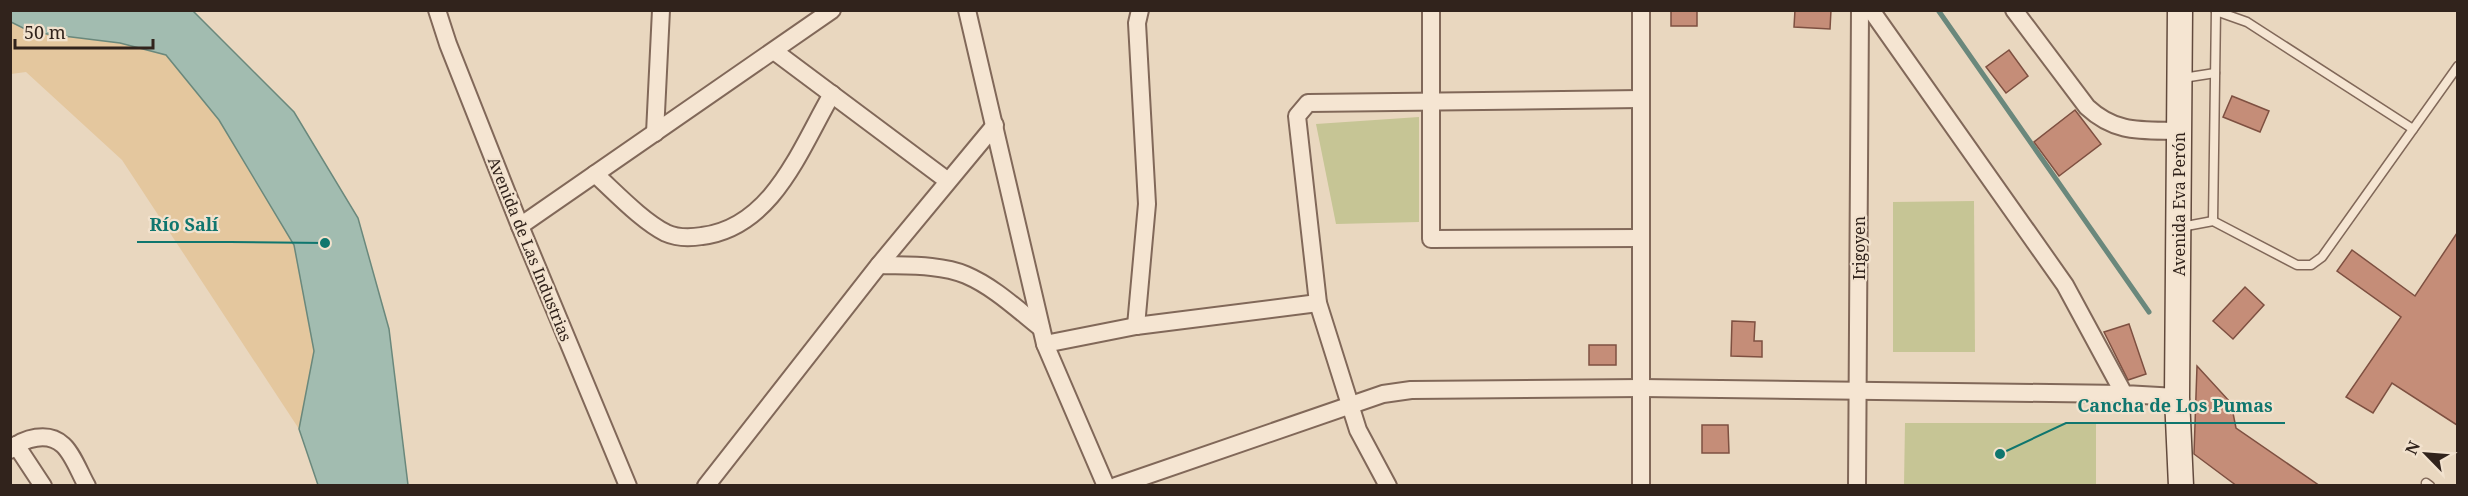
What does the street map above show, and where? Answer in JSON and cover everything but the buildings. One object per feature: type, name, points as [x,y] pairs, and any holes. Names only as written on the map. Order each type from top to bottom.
[{"type":"main road","name":"Avenida Eva Perón","points":[[2180,10],[2177,397],[2181,486]]},
{"type":"street","name":"Avenida de Las Industrias","points":[[437,10],[448,44],[520,226],[628,486]]},
{"type":"street","points":[[655,133],[661,10]]},
{"type":"street","points":[[520,226],[831,10]]},
{"type":"street","points":[[967,10],[1043,336],[1106,486]]},
{"type":"street","points":[[1136,326],[1147,204],[1137,23],[1140,10]]},
{"type":"street","points":[[1431,10],[1431,239],[1640,237]]},
{"type":"street","points":[[1641,10],[1641,486]]},
{"type":"street","name":"Irigoyen","points":[[1857,486],[1860,10]]},
{"type":"street","points":[[1871,10],[2065,285],[2124,394]]},
{"type":"street","points":[[2014,10],[2087,107],[2101,120],[2117,127],[2133,130],[2179,131]]},
{"type":"street","points":[[774,51],[948,181]]},
{"type":"street","points":[[595,174],[666,233],[687,238],[721,234],[760,210],[780,185],[831,94]]},
{"type":"street","points":[[1388,486],[1358,430],[1318,303],[1297,116],[1308,104],[1641,99]]},
{"type":"street","points":[[706,486],[879,265],[995,125]]},
{"type":"street","points":[[879,265],[922,267],[964,274],[986,285],[1043,336],[1318,303]]},
{"type":"street","points":[[1116,486],[1383,394],[1411,390],[1642,388],[2124,394],[2177,397]]},
{"type":"street","points":[[43,486],[13,447],[33,438],[47,438],[62,445],[87,486]]},
{"type":"lane","points":[[2213,221],[2216,11],[2247,22],[2413,129]]},
{"type":"lane","points":[[2180,227],[2213,221],[2297,265],[2311,265],[2322,257],[2457,66]]},
{"type":"lane","points":[[2180,79],[2215,73]]},
{"type":"shaded area","points":[[10,11],[193,11],[294,112],[358,218],[389,329],[408,485],[318,485],[299,429],[314,351],[294,245],[219,120],[166,55],[120,43],[31,32],[11,22]]},
{"type":"shaded area","points":[[1419,117],[1419,222],[1336,224],[1316,124]]},
{"type":"shaded area","points":[[1974,201],[1975,352],[1893,352],[1893,202]]},
{"type":"shaded area","points":[[1905,423],[2096,423],[2096,485],[1904,485]]},
{"type":"sand","points":[[10,22],[120,43],[166,55],[219,120],[294,245],[314,351],[299,429],[122,160],[26,72],[11,74]]},
{"type":"waterway","points":[[1938,10],[2149,312]]},
{"type":"place","name":"Río Salí","points":[[325,243]]},
{"type":"place","name":"Cancha de Los Pumas","points":[[2000,454]]}]
